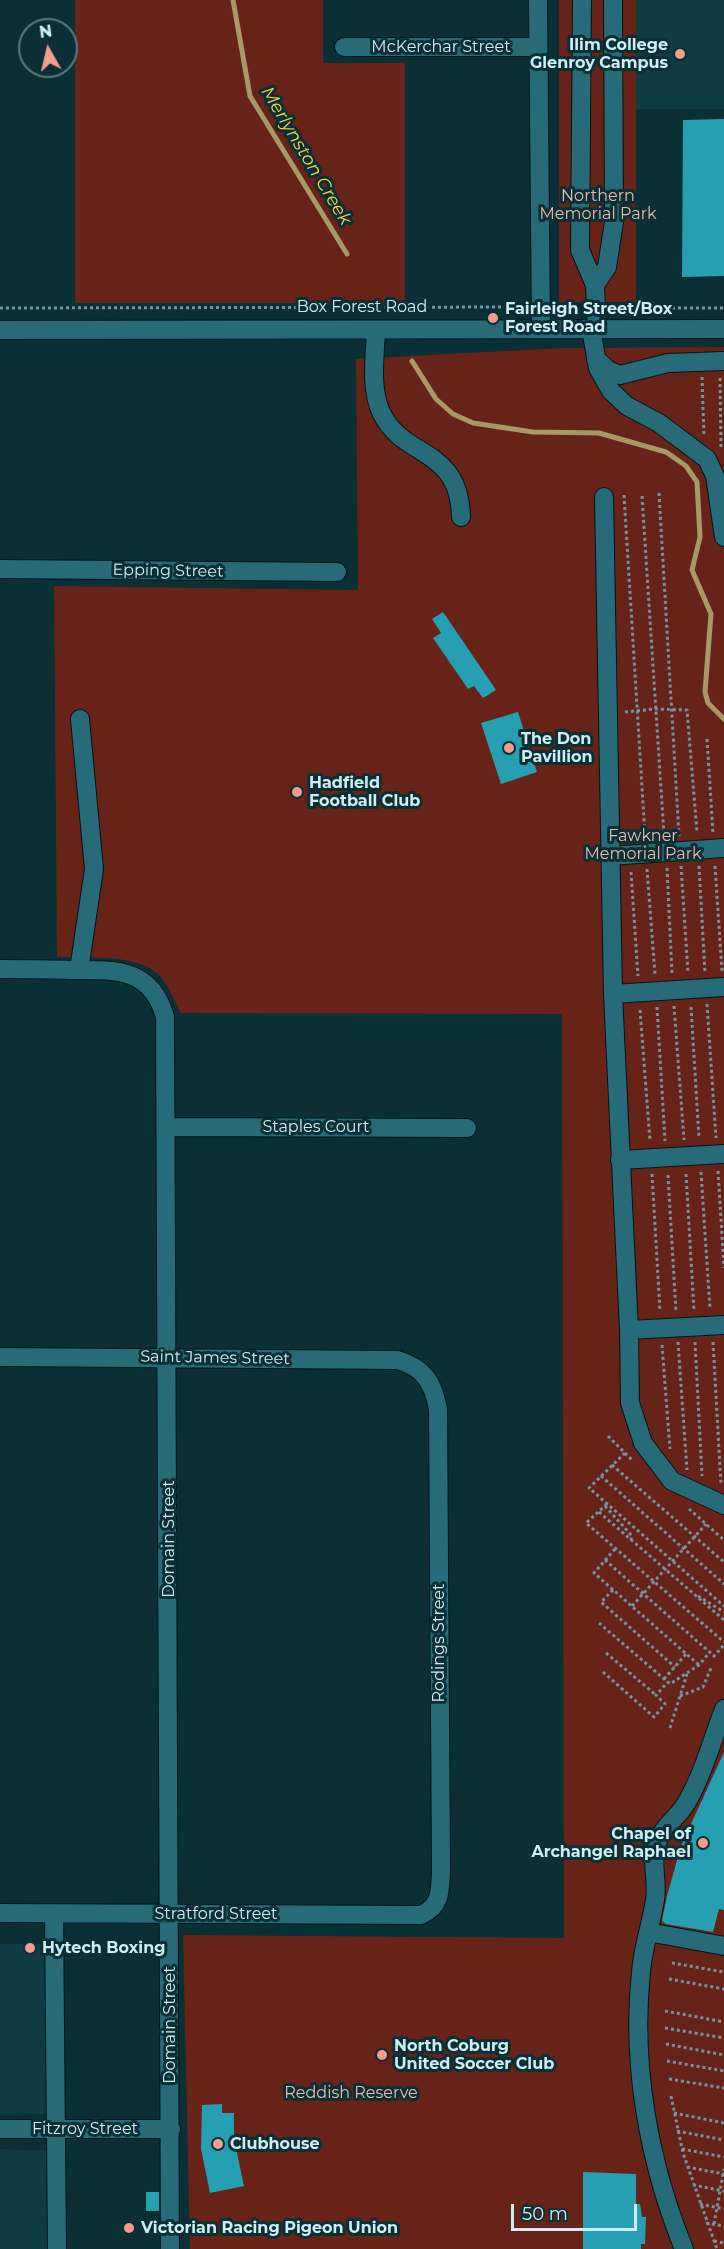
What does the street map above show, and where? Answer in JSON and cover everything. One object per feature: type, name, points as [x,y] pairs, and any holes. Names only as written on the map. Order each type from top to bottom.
[{"type":"street","points":[[538,0],[541,329]]},
{"type":"street","points":[[582,0],[580,250],[595,285],[596,359],[604,382],[619,399],[713,456],[724,537]]},
{"type":"street","points":[[595,285],[607,267],[611,249],[614,170],[614,0]]},
{"type":"street","points":[[582,35],[614,34]]},
{"type":"street","name":"McKerchar Street","points":[[344,47],[538,47]]},
{"type":"street","points":[[581,171],[614,170]]},
{"type":"street","name":"Box Forest Road","points":[[0,330],[724,329]]},
{"type":"street","points":[[376,330],[375,379],[380,411],[396,433],[427,452],[447,471],[458,492],[461,517]]},
{"type":"street","points":[[596,359],[608,370],[620,375],[669,363],[716,361]]},
{"type":"street","points":[[604,497],[613,994],[629,1330],[629,1392],[633,1414],[644,1443],[672,1481],[724,1505]]},
{"type":"street","name":"Epping Street","points":[[0,569],[337,572]]},
{"type":"street","points":[[79,970],[94,869],[80,719]]},
{"type":"street","points":[[610,856],[712,849]]},
{"type":"street","name":"Domain Street","points":[[0,969],[108,969],[131,974],[142,981],[158,997],[165,1017],[170,2249]]},
{"type":"street","points":[[613,994],[718,988]]},
{"type":"street","name":"Staples Court","points":[[166,1126],[466,1128]]},
{"type":"street","points":[[620,1160],[720,1154]]},
{"type":"street","points":[[629,1330],[724,1325]]},
{"type":"street","name":"Saint James Street","points":[[0,1357],[398,1360],[427,1375]]},
{"type":"street","name":"Rodings Street","points":[[427,1375],[435,1392],[438,1409],[441,1869],[439,1898],[430,1911]]},
{"type":"street","points":[[684,2249],[668,2205],[655,2158],[640,2062],[641,1972],[655,1899],[656,1846],[661,1833],[669,1822],[680,1814],[688,1800],[711,1752],[724,1708]]},
{"type":"street","name":"Stratford Street","points":[[0,1913],[414,1916],[430,1911]]},
{"type":"street","points":[[54,1914],[57,2249]]},
{"type":"street","points":[[648,1932],[724,1946]]},
{"type":"street","name":"Fitzroy Street","points":[[0,2129],[171,2129]]},
{"type":"path","name":"Box Forest Road","points":[[0,308],[724,308]]},
{"type":"path","points":[[713,456],[716,361]]},
{"type":"path","points":[[713,456],[716,361]]},
{"type":"path","points":[[608,714],[655,709],[687,710],[712,849],[718,988]]},
{"type":"path","points":[[707,739],[718,988],[724,1268]]},
{"type":"path","points":[[630,855],[672,1481]]},
{"type":"path","points":[[625,1453],[589,1488],[724,1606]]},
{"type":"path","points":[[612,1465],[724,1562]]},
{"type":"path","points":[[601,1476],[724,1584]]},
{"type":"path","points":[[605,1560],[714,1656],[724,1644],[586,1524],[606,1505]]},
{"type":"path","points":[[606,1505],[632,1536],[631,1540]]},
{"type":"path","points":[[599,1512],[724,1620]]},
{"type":"path","points":[[632,1606],[706,1524]]},
{"type":"path","points":[[615,1548],[594,1573],[699,1665]]},
{"type":"path","points":[[613,1590],[601,1602],[675,1667]]},
{"type":"path","points":[[697,1596],[700,1595],[724,1612]]},
{"type":"path","points":[[599,1623],[670,1684],[699,1665],[710,1652]]},
{"type":"path","points":[[603,1672],[654,1717],[665,1704],[606,1653]]},
{"type":"path","points":[[656,1695],[686,1654]]},
{"type":"path","points":[[680,1696],[703,1687],[711,1668]]},
{"type":"path","points":[[670,1728],[688,1672]]},
{"type":"path","points":[[672,1963],[724,1972]]},
{"type":"path","points":[[669,1979],[724,1989]]},
{"type":"path","points":[[665,2011],[724,2022]]},
{"type":"path","points":[[665,2028],[724,2038]]},
{"type":"path","points":[[666,2044],[724,2055]]},
{"type":"path","points":[[667,2061],[724,2071]]},
{"type":"path","points":[[669,2079],[724,2088]]},
{"type":"path","points":[[671,2096],[677,2131],[687,2167],[717,2249]]},
{"type":"path","points":[[674,2114],[724,2122]]},
{"type":"path","points":[[677,2131],[724,2140]]},
{"type":"path","points":[[682,2149],[724,2157]]},
{"type":"path","points":[[687,2167],[724,2172],[714,2224]]},
{"type":"path","points":[[693,2185],[722,2191]]},
{"type":"path","points":[[700,2204],[724,2209]]},
{"type":"path","points":[[706,2223],[724,2226]]},
{"type":"path","points":[[714,2241],[724,2243]]},
{"type":"shaded area","name":"Ilim College Glenroy Campus","points":[[636,0],[724,0],[724,109],[636,109]]},
{"type":"shaded area","points":[[0,1944],[42,1944],[51,1953],[49,2114],[0,2115]]},
{"type":"shaded area","points":[[0,2149],[51,2151],[51,2249],[0,2249]]},
{"type":"green space","points":[[75,0],[323,0],[323,63],[405,63],[405,303],[75,303],[75,78],[78,78],[78,18],[75,18]]},
{"type":"green space","name":"Northern Memorial Park","points":[[559,0],[636,0],[636,302],[559,302]]},
{"type":"green space","points":[[724,347],[724,2249],[190,2249],[183,1935],[564,1938],[562,1014],[181,1013],[160,976],[139,963],[111,958],[57,957],[54,586],[358,590],[356,359],[561,348]]},
{"type":"building","points":[[724,119],[724,276],[682,277],[683,120]]},
{"type":"building","points":[[443,612],[496,690],[483,698],[474,686],[468,689],[433,638],[441,633],[432,619]]},
{"type":"building","name":"The Don Pavillion","points":[[518,712],[537,772],[501,784],[481,723]]},
{"type":"building","name":"Chapel of Archangel Raphael","points":[[724,1752],[724,1910],[719,1909],[713,1932],[666,1924],[662,1921],[681,1846]]},
{"type":"building","name":"Clubhouse","points":[[222,2104],[222,2113],[234,2113],[234,2139],[244,2186],[210,2193],[201,2149],[202,2105]]},
{"type":"building","points":[[583,2172],[636,2174],[636,2204],[640,2204],[642,2217],[646,2217],[645,2244],[641,2244],[641,2249],[583,2249]]},
{"type":"building","points":[[146,2192],[159,2192],[159,2211],[146,2211]]},
{"type":"waterway","name":"Merlynston Creek","points":[[233,0],[250,96],[347,254]]},
{"type":"waterway","name":"Merlynston Creek","points":[[412,361],[436,399],[453,414],[473,423],[533,432],[599,433],[666,452],[686,466],[697,482],[700,537],[692,570],[711,614],[705,692],[708,703],[724,719]]},
{"type":"place","name":"Ilim College Glenroy Campus","points":[[680,54]]},
{"type":"place","name":"Fairleigh Street/Box Forest Road","points":[[493,318]]},
{"type":"place","name":"The Don Pavillion","points":[[509,748]]},
{"type":"place","name":"Hadfield Football Club","points":[[297,792]]},
{"type":"place","name":"Chapel of Archangel Raphael","points":[[703,1843]]},
{"type":"place","name":"Hytech Boxing","points":[[30,1948]]},
{"type":"place","name":"North Coburg United Soccer Club","points":[[382,2055]]},
{"type":"place","name":"Clubhouse","points":[[218,2144]]},
{"type":"place","name":"Victorian Racing Pigeon Union","points":[[129,2228]]},
{"type":"park label","name":"Fawkner Memorial Park","points":[[643,845]]},
{"type":"park label","name":"Reddish Reserve","points":[[351,2093]]}]
